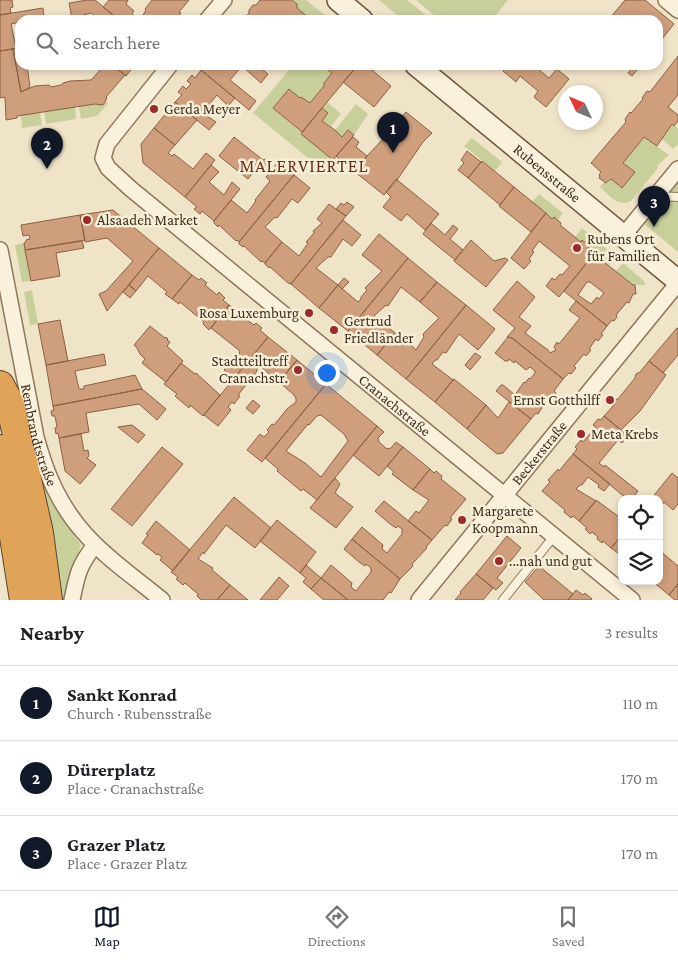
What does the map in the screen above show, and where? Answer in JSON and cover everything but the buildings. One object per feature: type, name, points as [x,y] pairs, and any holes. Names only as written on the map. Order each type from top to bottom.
[{"type":"highway","points":[[0,385],[10,404],[39,533],[48,600]]},
{"type":"highway","points":[[0,449],[24,600]]},
{"type":"street","points":[[211,15],[224,0]]},
{"type":"street","points":[[338,0],[356,15]]},
{"type":"street","points":[[666,0],[678,10]]},
{"type":"street","name":"Cranachstraße","points":[[166,70],[107,144],[102,158],[104,163],[121,181],[632,600]]},
{"type":"street","name":"Rubensstraße","points":[[422,70],[678,282]]},
{"type":"street","points":[[623,236],[678,168]]},
{"type":"street","name":"Rembrandtstraße","points":[[0,250],[41,455],[55,491],[86,536],[162,600]]},
{"type":"street","name":"Beckerstraße","points":[[418,600],[678,282]]},
{"type":"street","points":[[72,600],[82,562],[96,545]]},
{"type":"lane","points":[[655,196],[678,197]]},
{"type":"lane","points":[[503,600],[554,536]]},
{"type":"green space","points":[[292,0],[306,0],[325,15],[305,15],[297,8],[297,4]]},
{"type":"green space","points":[[379,0],[407,0],[426,15],[397,15]]},
{"type":"green space","points":[[416,0],[508,0],[496,15],[434,15]]},
{"type":"green space","points":[[289,70],[328,70],[332,73],[310,103],[289,89],[273,108],[333,160],[324,171],[253,113]]},
{"type":"green space","points":[[105,101],[108,103],[97,116],[81,119],[79,106],[103,105]]},
{"type":"green space","points":[[327,102],[341,114],[331,126],[322,121],[322,108]]},
{"type":"green space","points":[[356,104],[368,114],[354,135],[348,130],[342,137],[335,130]]},
{"type":"green space","points":[[75,107],[76,119],[46,124],[44,112]]},
{"type":"green space","points":[[40,112],[42,125],[22,128],[21,115]]},
{"type":"green space","points":[[672,124],[678,128],[678,144],[673,149],[661,138]]},
{"type":"green space","points":[[644,137],[669,155],[657,166],[658,168],[631,201],[626,203],[618,202],[600,187],[604,182],[608,183],[611,179],[622,188],[634,172],[623,163]]},
{"type":"green space","points":[[472,138],[502,162],[495,171],[464,146]]},
{"type":"green space","points":[[678,181],[678,252],[643,223]]},
{"type":"green space","points":[[539,194],[563,213],[558,220],[554,217],[552,219],[532,202]]},
{"type":"green space","points":[[582,228],[620,260],[618,262],[614,259],[609,265],[588,248],[590,246],[583,240],[581,242],[575,237]]},
{"type":"green space","points":[[24,243],[31,281],[22,282],[15,245]]},
{"type":"green space","points":[[623,263],[644,281],[645,285],[633,285],[616,271]]},
{"type":"green space","points":[[32,290],[38,324],[30,325],[24,292]]},
{"type":"green space","points":[[39,477],[55,507],[81,545],[66,600],[56,600]]},
{"type":"place","name":"Gerda Meyer","points":[[154,109]]},
{"type":"place","name":"Sankt Konrad","points":[[393,153]]},
{"type":"place","name":"Dürerplatz","points":[[47,169]]},
{"type":"place","name":"Alsaadeh Market","points":[[87,220]]},
{"type":"place","name":"Grazer Platz","points":[[654,227]]},
{"type":"place","name":"Rubens Ort für Familien","points":[[577,248]]},
{"type":"place","name":"Rosa Luxemburg","points":[[309,313]]},
{"type":"place","name":"Gertrud Friedländer","points":[[334,330]]},
{"type":"place","name":"Stadtteiltreff Cranachstr.","points":[[298,370]]},
{"type":"place","name":"Ernst Gotthilff","points":[[610,400]]},
{"type":"place","name":"Meta Krebs","points":[[581,434]]},
{"type":"place","name":"Margarete Koopmann","points":[[462,520]]},
{"type":"place","name":"...nah und gut","points":[[499,561]]},
{"type":"district","name":"MALERVIERTEL","points":[[304,166]]}]
